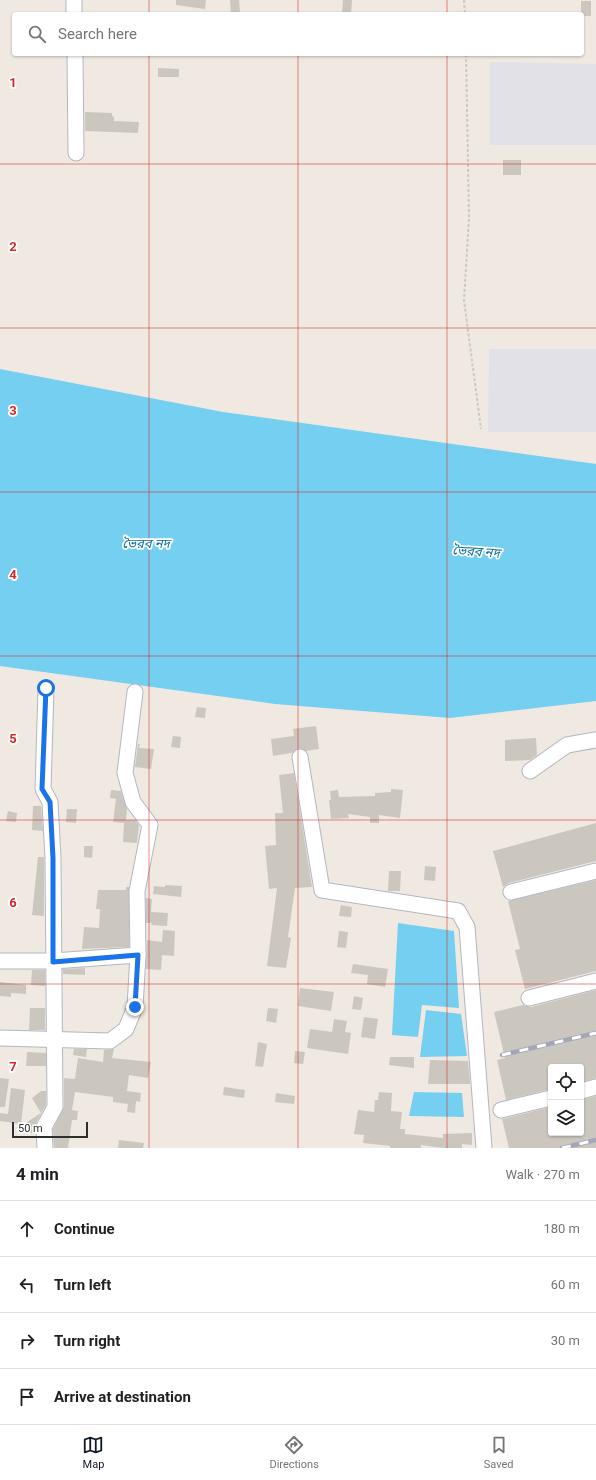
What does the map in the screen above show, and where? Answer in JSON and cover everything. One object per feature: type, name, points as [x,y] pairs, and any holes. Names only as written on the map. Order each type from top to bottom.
[{"type":"street","points":[[74,0],[74,12]]},
{"type":"street","points":[[75,56],[76,153]]},
{"type":"street","points":[[45,1148],[44,1127],[55,1107],[53,858],[50,802],[42,789],[46,688]]},
{"type":"street","points":[[0,1038],[110,1041],[126,1029],[135,1007],[138,955],[137,891],[150,825],[133,802],[125,773],[135,692]]},
{"type":"street","points":[[530,771],[567,746],[596,740]]},
{"type":"street","points":[[300,757],[322,890],[458,911],[467,927],[484,1148]]},
{"type":"street","points":[[511,892],[596,871]]},
{"type":"street","points":[[0,961],[53,962],[138,955]]},
{"type":"street","points":[[529,998],[596,981]]},
{"type":"street","points":[[584,1089],[596,1087]]},
{"type":"street","points":[[502,1110],[548,1099]]},
{"type":"path","points":[[464,0],[465,12]]},
{"type":"path","points":[[466,56],[469,218],[464,300],[481,429]]},
{"type":"shaded area","points":[[490,62],[596,64],[596,145],[490,145]]},
{"type":"shaded area","points":[[489,349],[596,349],[596,432],[488,432]]},
{"type":"water","name":"ভৈরব নদ","points":[[0,369],[223,412],[596,464],[596,701],[450,718],[275,704],[0,666]]},
{"type":"water","points":[[398,923],[454,931],[459,1008],[422,1005],[418,1037],[392,1035]]},
{"type":"water","points":[[426,1010],[461,1014],[467,1056],[420,1057]]},
{"type":"water","points":[[414,1092],[462,1093],[464,1117],[409,1116]]},
{"type":"building","points":[[176,0],[206,0],[205,9],[176,5]]},
{"type":"building","points":[[230,0],[239,0],[240,12],[231,12]]},
{"type":"building","points":[[343,0],[352,0],[351,12],[342,12]]},
{"type":"building","points":[[581,1],[591,1],[591,16],[584,16],[584,12],[581,12]]},
{"type":"building","points":[[158,68],[179,69],[179,77],[158,77]]},
{"type":"building","points":[[85,112],[112,113],[114,121],[139,122],[138,133],[85,131]]},
{"type":"building","points":[[503,160],[521,160],[521,175],[503,175]]},
{"type":"building","points":[[197,707],[206,708],[205,718],[195,717]]},
{"type":"building","points":[[316,726],[319,749],[306,751],[299,748],[291,753],[273,756],[271,739],[294,736],[293,729]]},
{"type":"building","points":[[173,736],[181,737],[180,748],[171,747]]},
{"type":"building","points":[[536,738],[537,755],[530,760],[505,761],[505,740]]},
{"type":"building","points":[[138,744],[140,744],[139,748],[154,749],[151,769],[135,767]]},
{"type":"building","points":[[294,773],[312,887],[295,888],[288,937],[291,938],[286,968],[267,966],[277,888],[269,889],[265,846],[276,845],[275,813],[283,813],[279,775]]},
{"type":"building","points":[[391,789],[403,790],[400,818],[379,815],[379,823],[370,823],[370,817],[348,814],[349,818],[331,819],[329,800],[331,800],[330,791],[338,790],[339,797],[375,796],[375,793],[391,792]]},
{"type":"building","points":[[111,790],[121,791],[127,809],[126,820],[135,820],[139,825],[137,843],[123,842],[124,823],[113,822],[116,799],[110,798]]},
{"type":"building","points":[[33,806],[41,806],[43,831],[32,830]]},
{"type":"building","points":[[67,809],[77,809],[76,823],[66,822]]},
{"type":"building","points":[[8,811],[17,813],[16,822],[6,821]]},
{"type":"building","points":[[596,823],[596,861],[509,883],[503,887],[493,851]]},
{"type":"building","points":[[84,846],[93,846],[92,858],[84,857]]},
{"type":"building","points":[[38,857],[44,857],[44,916],[32,915]]},
{"type":"building","points":[[425,866],[436,867],[435,881],[424,880]]},
{"type":"building","points":[[389,871],[401,871],[400,891],[388,891]]},
{"type":"building","points":[[596,880],[596,971],[525,989],[515,950],[520,949],[508,901]]},
{"type":"building","points":[[165,885],[182,886],[181,897],[153,894],[154,886],[165,887]]},
{"type":"building","points":[[126,887],[129,887],[129,947],[82,949],[84,927],[99,928],[100,909],[96,909],[98,890],[126,890]]},
{"type":"building","points":[[146,898],[152,899],[151,912],[168,913],[167,926],[151,925],[152,923],[146,923]]},
{"type":"building","points":[[341,905],[352,907],[351,917],[339,916]]},
{"type":"building","points":[[163,930],[175,931],[174,956],[162,955],[161,970],[146,969],[147,940],[162,942]]},
{"type":"building","points":[[339,931],[348,932],[346,948],[337,947]]},
{"type":"building","points":[[353,964],[388,969],[385,987],[367,984],[368,975],[351,973]]},
{"type":"building","points":[[85,968],[85,975],[63,974],[63,969]]},
{"type":"building","points":[[32,970],[45,970],[45,986],[31,985]]},
{"type":"building","points":[[0,982],[26,985],[26,994],[11,993],[11,997],[0,996]]},
{"type":"building","points":[[300,988],[334,992],[331,1011],[298,1006]]},
{"type":"building","points":[[596,990],[596,1078],[584,1081],[584,1064],[548,1064],[548,1090],[506,1100],[497,1060],[505,1058],[494,1012],[523,1005],[531,1007]]},
{"type":"building","points":[[354,996],[363,998],[361,1010],[352,1009]]},
{"type":"building","points":[[30,1008],[45,1008],[45,1030],[29,1030]]},
{"type":"building","points":[[268,1008],[278,1009],[276,1023],[266,1021]]},
{"type":"building","points":[[364,1017],[378,1019],[375,1039],[361,1037]]},
{"type":"building","points":[[334,1019],[347,1021],[345,1032],[351,1033],[348,1054],[307,1048],[310,1029],[332,1032]]},
{"type":"building","points":[[258,1042],[267,1044],[263,1067],[255,1066]]},
{"type":"building","points":[[74,1049],[87,1049],[86,1057],[73,1055]]},
{"type":"building","points":[[114,1049],[112,1058],[151,1062],[148,1078],[129,1075],[127,1091],[141,1093],[140,1102],[136,1101],[135,1113],[127,1112],[128,1104],[113,1102],[113,1097],[75,1092],[72,1110],[78,1111],[77,1120],[72,1120],[68,1148],[54,1148],[53,1129],[64,1107],[64,1078],[75,1079],[78,1058],[103,1062],[104,1050]]},
{"type":"building","points":[[295,1051],[305,1052],[303,1064],[294,1063]]},
{"type":"building","points":[[27,1052],[46,1053],[46,1066],[26,1066]]},
{"type":"building","points":[[390,1057],[414,1057],[414,1068],[389,1065]]},
{"type":"building","points":[[430,1060],[468,1061],[470,1084],[428,1084]]},
{"type":"building","points":[[0,1078],[9,1079],[5,1107],[0,1107]]},
{"type":"building","points":[[224,1087],[245,1090],[244,1098],[223,1095]]},
{"type":"building","points":[[11,1088],[25,1090],[21,1124],[0,1121],[0,1113],[8,1114]]},
{"type":"building","points":[[41,1091],[46,1091],[46,1105],[36,1123],[35,1134],[23,1131],[24,1124],[41,1113],[32,1098]]},
{"type":"building","points":[[379,1092],[392,1093],[391,1111],[402,1112],[400,1129],[405,1129],[405,1134],[443,1138],[443,1134],[472,1133],[472,1145],[462,1144],[462,1148],[443,1148],[421,1145],[421,1148],[390,1148],[390,1146],[363,1143],[364,1135],[354,1134],[358,1110],[374,1112],[375,1100],[378,1100]]},
{"type":"building","points":[[276,1093],[295,1096],[294,1104],[275,1102]]},
{"type":"building","points":[[596,1096],[596,1148],[509,1148],[502,1119],[548,1108],[548,1136],[584,1136],[584,1099]]},
{"type":"building","points":[[119,1140],[144,1143],[143,1148],[118,1148]]},
{"type":"railway","points":[[502,1055],[596,1033]]},
{"type":"railway","points":[[562,1148],[596,1140]]},
{"type":"route","points":[[46,688],[42,789],[50,802],[53,858],[53,962],[138,955],[135,1007]]}]
